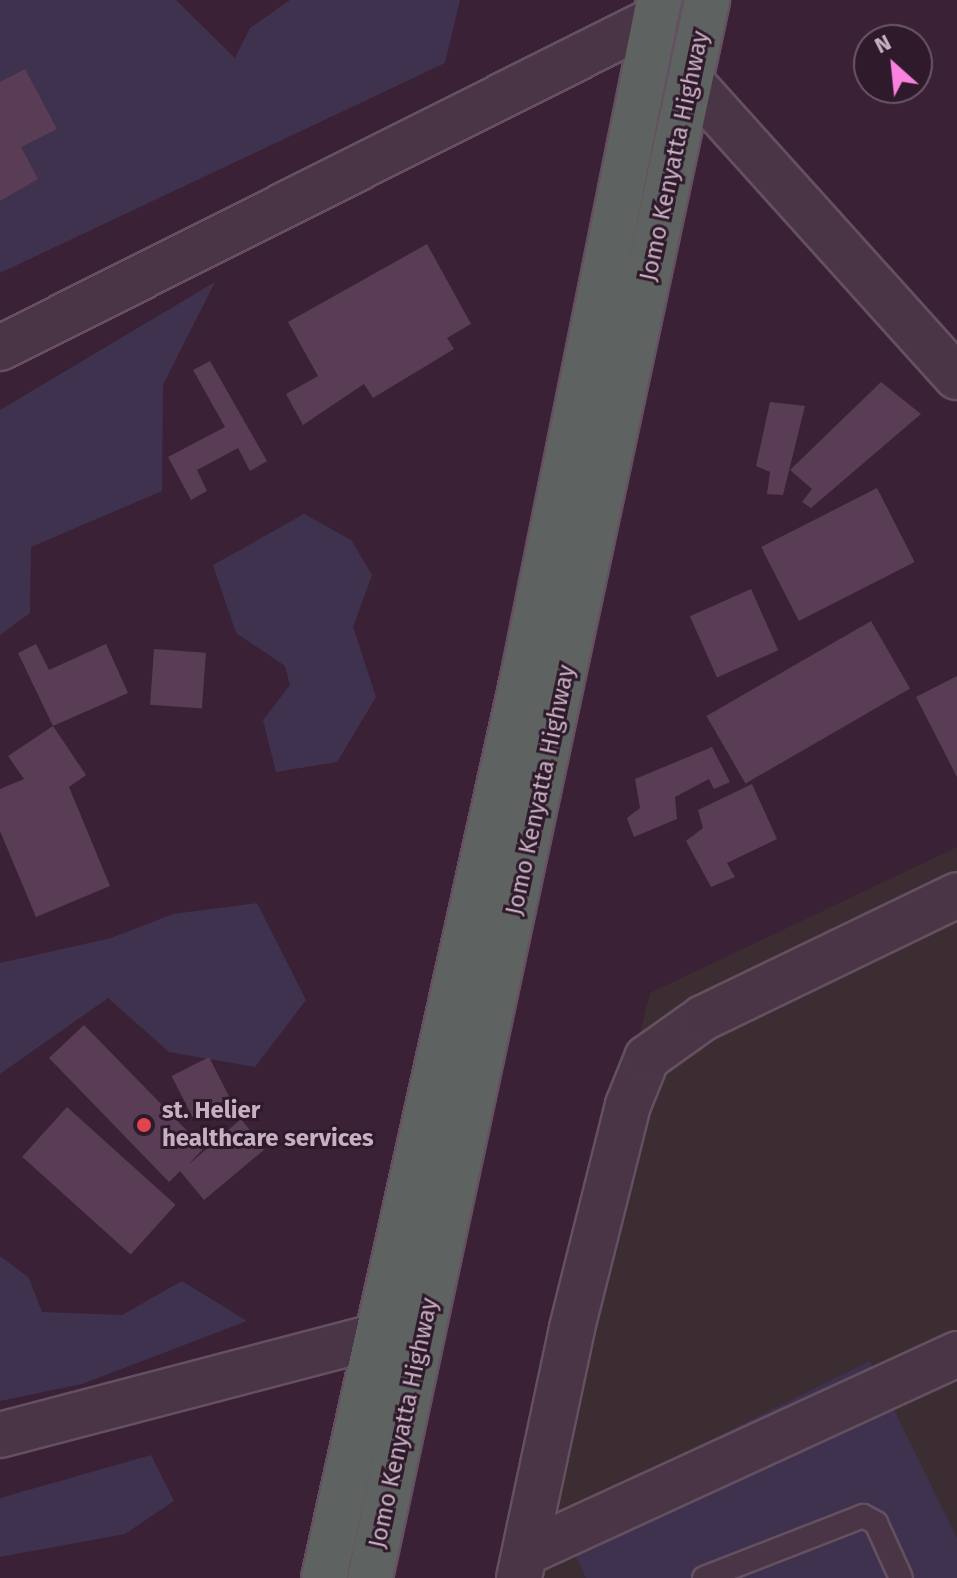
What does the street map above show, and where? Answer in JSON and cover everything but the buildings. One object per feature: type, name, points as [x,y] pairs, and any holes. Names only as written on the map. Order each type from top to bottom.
[{"type":"highway","name":"Jomo Kenyatta Highway","points":[[370,1578],[707,0]]},
{"type":"highway","name":"Jomo Kenyatta Highway","points":[[324,1578],[380,1335],[657,10]]},
{"type":"street","points":[[0,348],[657,10]]},
{"type":"street","points":[[691,82],[957,377]]},
{"type":"street","points":[[522,1566],[576,1313],[628,1105],[647,1058],[703,1018],[957,895]]},
{"type":"street","points":[[0,1435],[380,1335]]},
{"type":"street","points":[[522,1566],[957,1354]]},
{"type":"lane","points":[[704,1578],[863,1516],[876,1523],[901,1578]]},
{"type":"shaded area","points":[[0,0],[176,0],[235,58],[250,28],[290,0],[460,0],[445,63],[0,273]]},
{"type":"shaded area","points":[[215,282],[163,385],[162,491],[31,547],[30,613],[0,635],[0,410]]},
{"type":"shaded area","points":[[304,514],[351,540],[372,575],[353,627],[376,697],[337,762],[276,772],[263,720],[290,685],[285,666],[236,633],[213,565]]},
{"type":"shaded area","points":[[957,847],[957,1578],[502,1578],[650,993]]},
{"type":"shaded area","points":[[257,903],[306,1000],[255,1067],[169,1052],[108,998],[0,1074],[0,963],[111,938],[173,914]]},
{"type":"shaded area","points":[[0,1256],[29,1278],[42,1312],[122,1315],[182,1281],[247,1321],[82,1384],[0,1401]]},
{"type":"shaded area","points":[[870,1361],[957,1538],[957,1578],[586,1578],[557,1516]]},
{"type":"shaded area","points":[[151,1455],[174,1501],[125,1534],[0,1557],[0,1498]]},
{"type":"place","name":"st. Helier healthcare services","points":[[144,1125]]}]
